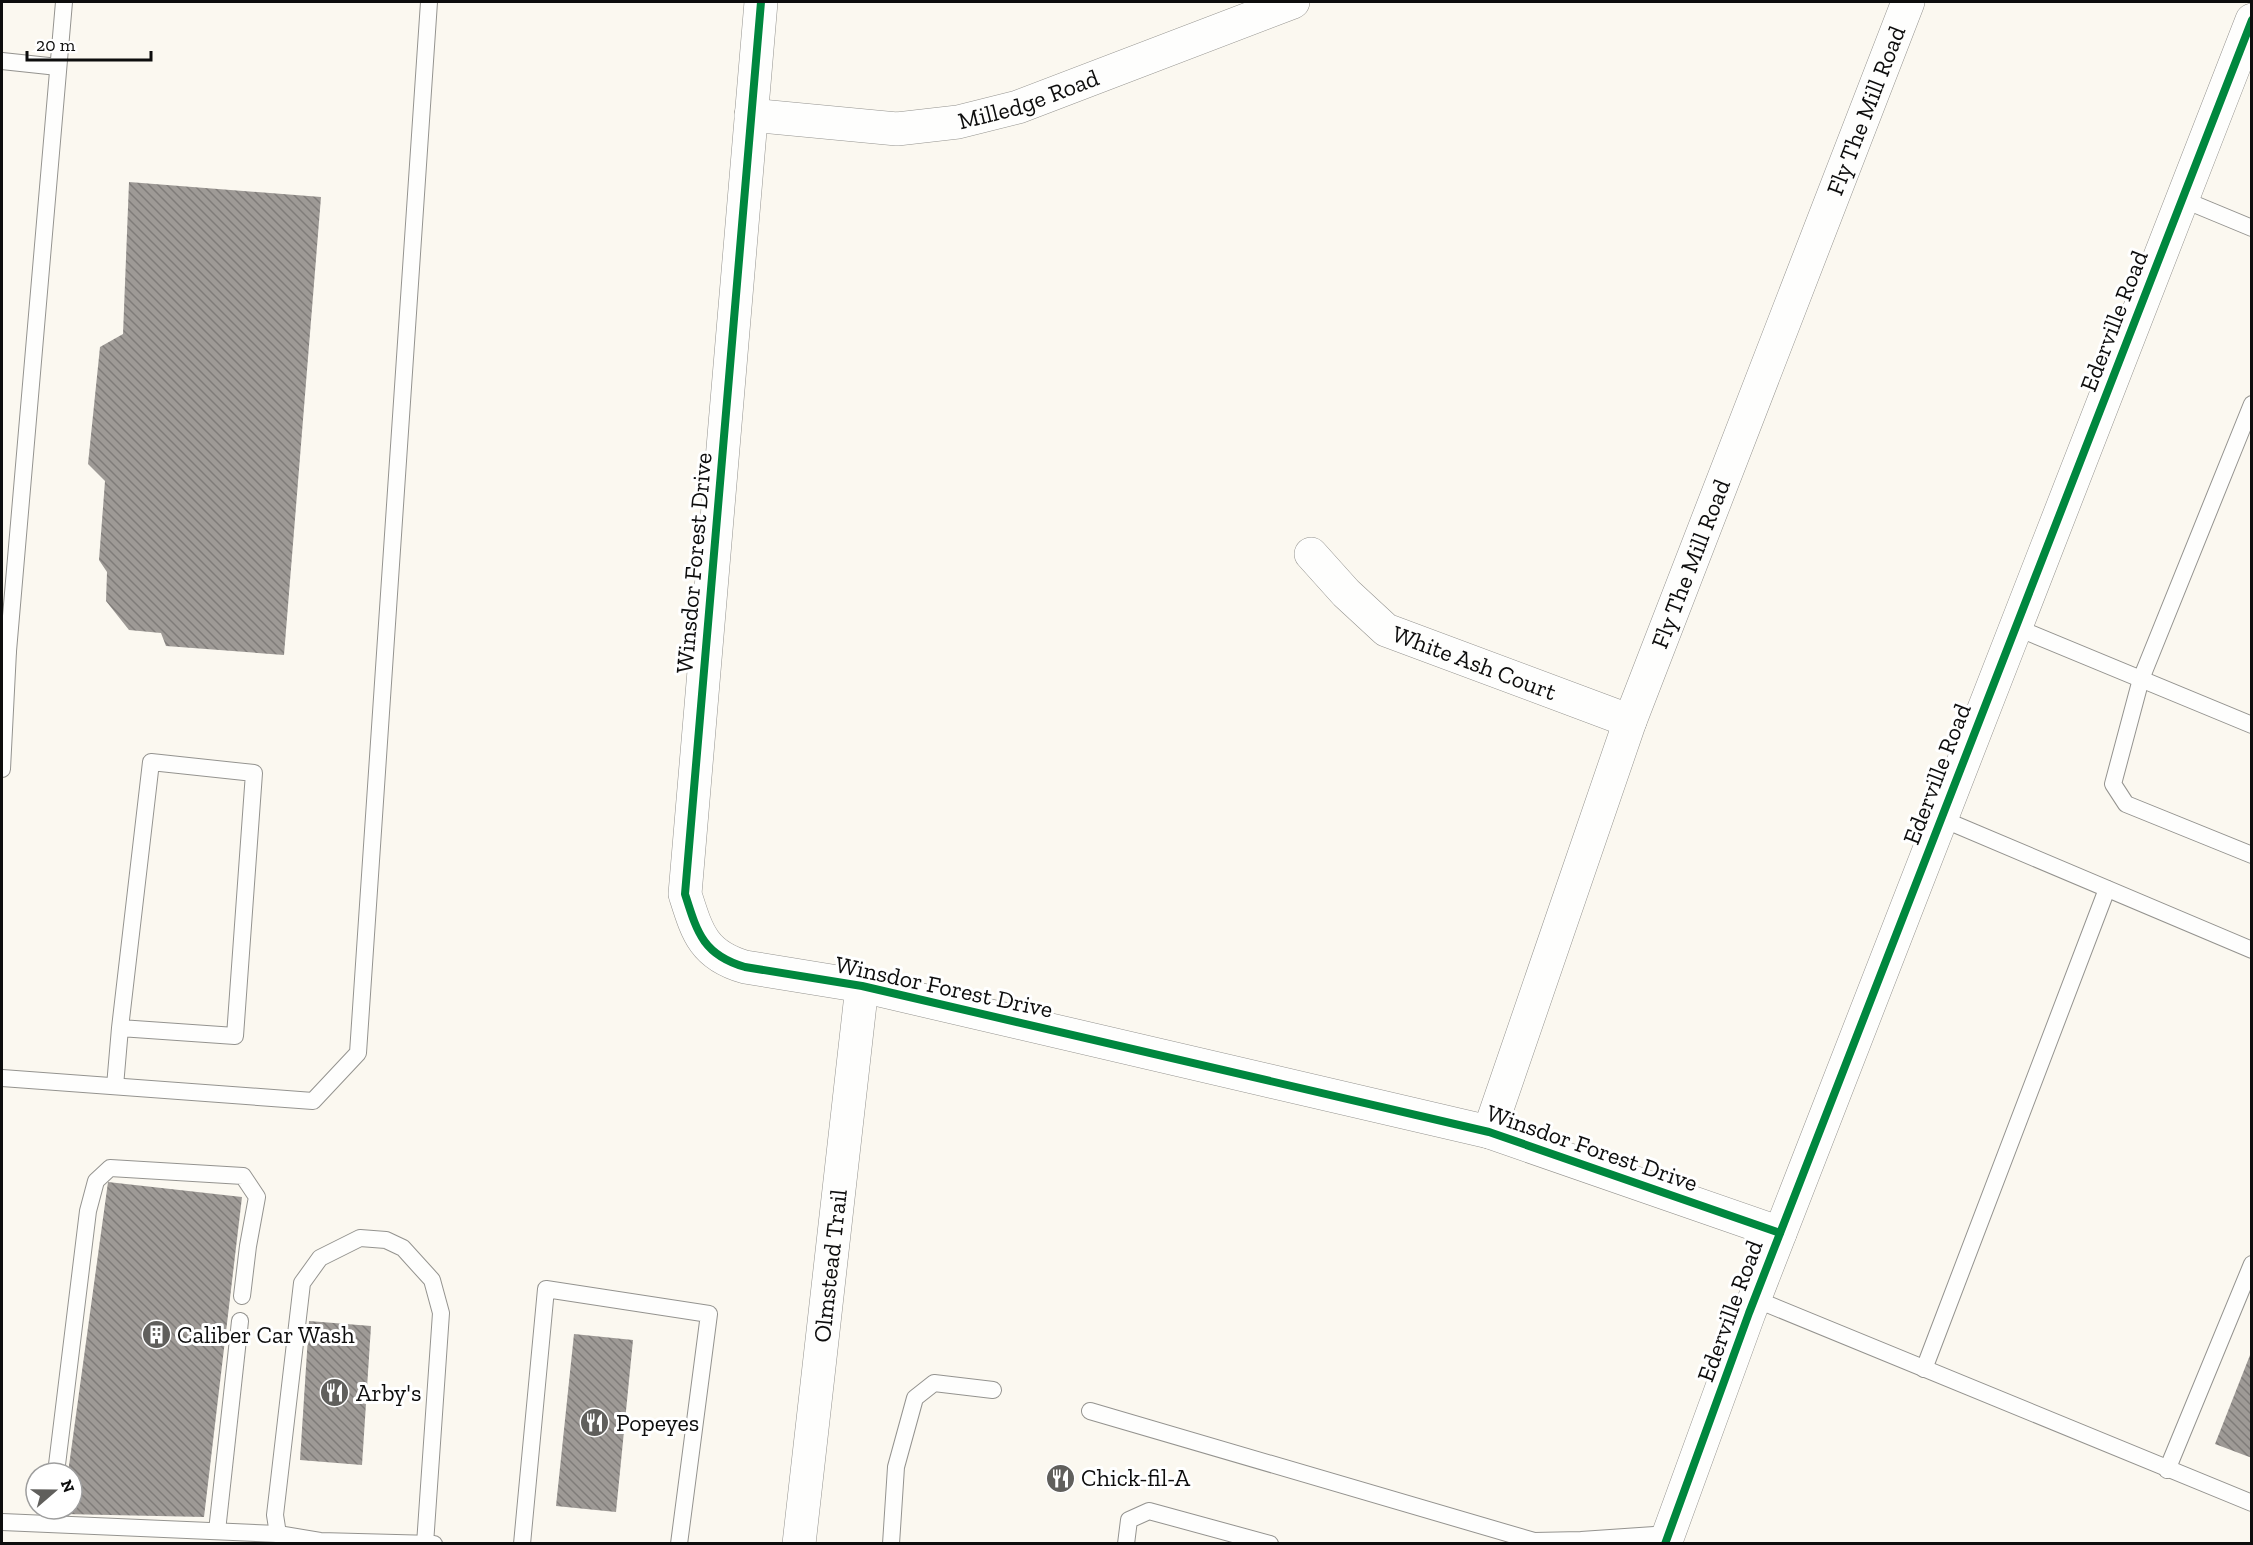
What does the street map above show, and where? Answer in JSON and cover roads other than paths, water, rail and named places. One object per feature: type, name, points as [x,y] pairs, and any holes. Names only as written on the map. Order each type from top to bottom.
[{"type":"street","name":"Winsdor Forest Drive","points":[[761,2],[685,894],[696,926],[710,950],[730,963],[745,968],[862,986],[1489,1132],[1780,1233]]},
{"type":"street","name":"Milledge Road","points":[[751,115],[897,129],[958,122],[1018,107],[1293,2]]},
{"type":"street","name":"Fly The Mill Road","points":[[1489,1132],[1630,721],[1908,2]]},
{"type":"street","name":"Ederville Road","points":[[1667,1539],[1780,1233],[2252,20]]},
{"type":"street","name":"White Ash Court","points":[[1311,554],[1346,593],[1386,630],[1630,721]]},
{"type":"street","name":"Olmstead Trail","points":[[799,1544],[862,986]]},
{"type":"lane","points":[[2,769],[5,651],[64,2]]},
{"type":"lane","points":[[2,1078],[313,1101],[358,1053],[429,2]]},
{"type":"lane","points":[[2,61],[58,67]]},
{"type":"lane","points":[[2182,199],[2252,228]]},
{"type":"lane","points":[[2252,404],[2141,679],[2113,784],[2126,804],[2252,855]]},
{"type":"lane","points":[[2015,627],[2252,725]]},
{"type":"lane","points":[[115,1086],[120,1028],[151,762],[254,773],[235,1036],[120,1028]]},
{"type":"lane","points":[[1940,818],[2252,950]]},
{"type":"lane","points":[[1924,1369],[2107,889]]},
{"type":"lane","points":[[57,1461],[88,1211],[96,1181],[110,1168],[243,1176],[257,1197],[242,1296]]},
{"type":"lane","points":[[84,1519],[278,1534],[320,1541],[428,1543],[441,1313],[432,1280],[403,1248],[386,1240],[360,1238],[320,1258],[302,1283],[275,1515],[278,1534]]},
{"type":"lane","points":[[2167,1470],[2252,1264]]},
{"type":"lane","points":[[522,1544],[546,1288],[709,1314],[679,1544]]},
{"type":"lane","points":[[1755,1299],[2252,1503]]},
{"type":"lane","points":[[217,1531],[240,1321]]},
{"type":"lane","points":[[891,1544],[896,1467],[915,1398],[934,1383],[993,1390]]},
{"type":"lane","points":[[1090,1411],[1497,1536],[1536,1542],[1667,1539]]},
{"type":"lane","points":[[1126,1544],[1129,1520],[1149,1511],[1270,1544]]},
{"type":"lane","points":[[2,1522],[24,1519]]},
{"type":"place","name":"Caliber Car Wash","points":[[156,1335]]},
{"type":"place","name":"Arby's","points":[[335,1393]]},
{"type":"place","name":"Popeyes","points":[[595,1423]]},
{"type":"place","name":"Chick-fil-A","points":[[1060,1478]]}]
